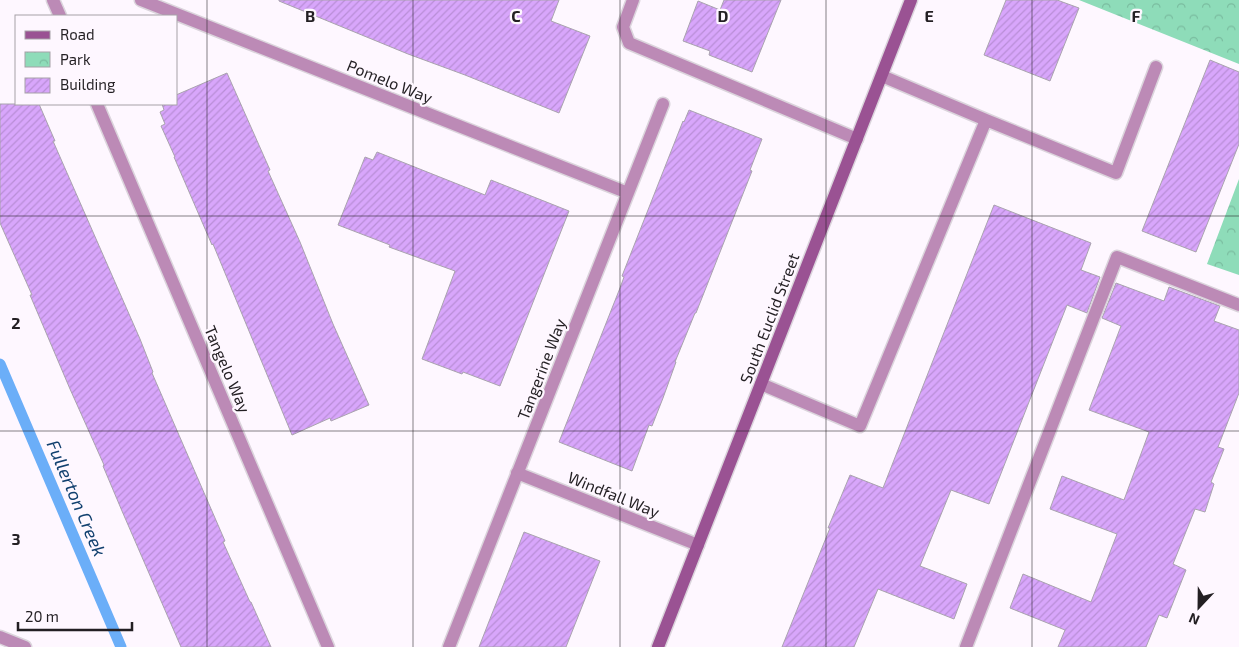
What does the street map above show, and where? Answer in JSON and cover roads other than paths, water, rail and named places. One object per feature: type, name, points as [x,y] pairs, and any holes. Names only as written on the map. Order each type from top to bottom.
[{"type":"main road","name":"South Euclid Street","points":[[658,647],[912,0]]},
{"type":"street","points":[[53,0],[60,15]]},
{"type":"street","name":"Pomelo Way","points":[[141,0],[628,193]]},
{"type":"street","points":[[633,0],[622,27],[629,43],[857,139]]},
{"type":"street","points":[[882,76],[1116,173],[1156,67]]},
{"type":"street","name":"Tangerine Way","points":[[449,647],[663,104]]},
{"type":"street","name":"Tangelo Way","points":[[97,105],[328,647]]},
{"type":"street","points":[[761,384],[860,426],[986,120]]},
{"type":"street","points":[[966,647],[1117,257],[1239,305]]},
{"type":"street","name":"Windfall Way","points":[[517,473],[698,545]]},
{"type":"street","points":[[0,637],[25,647]]},
{"type":"waterway","name":"Fullerton Creek","points":[[0,364],[121,647]]}]
